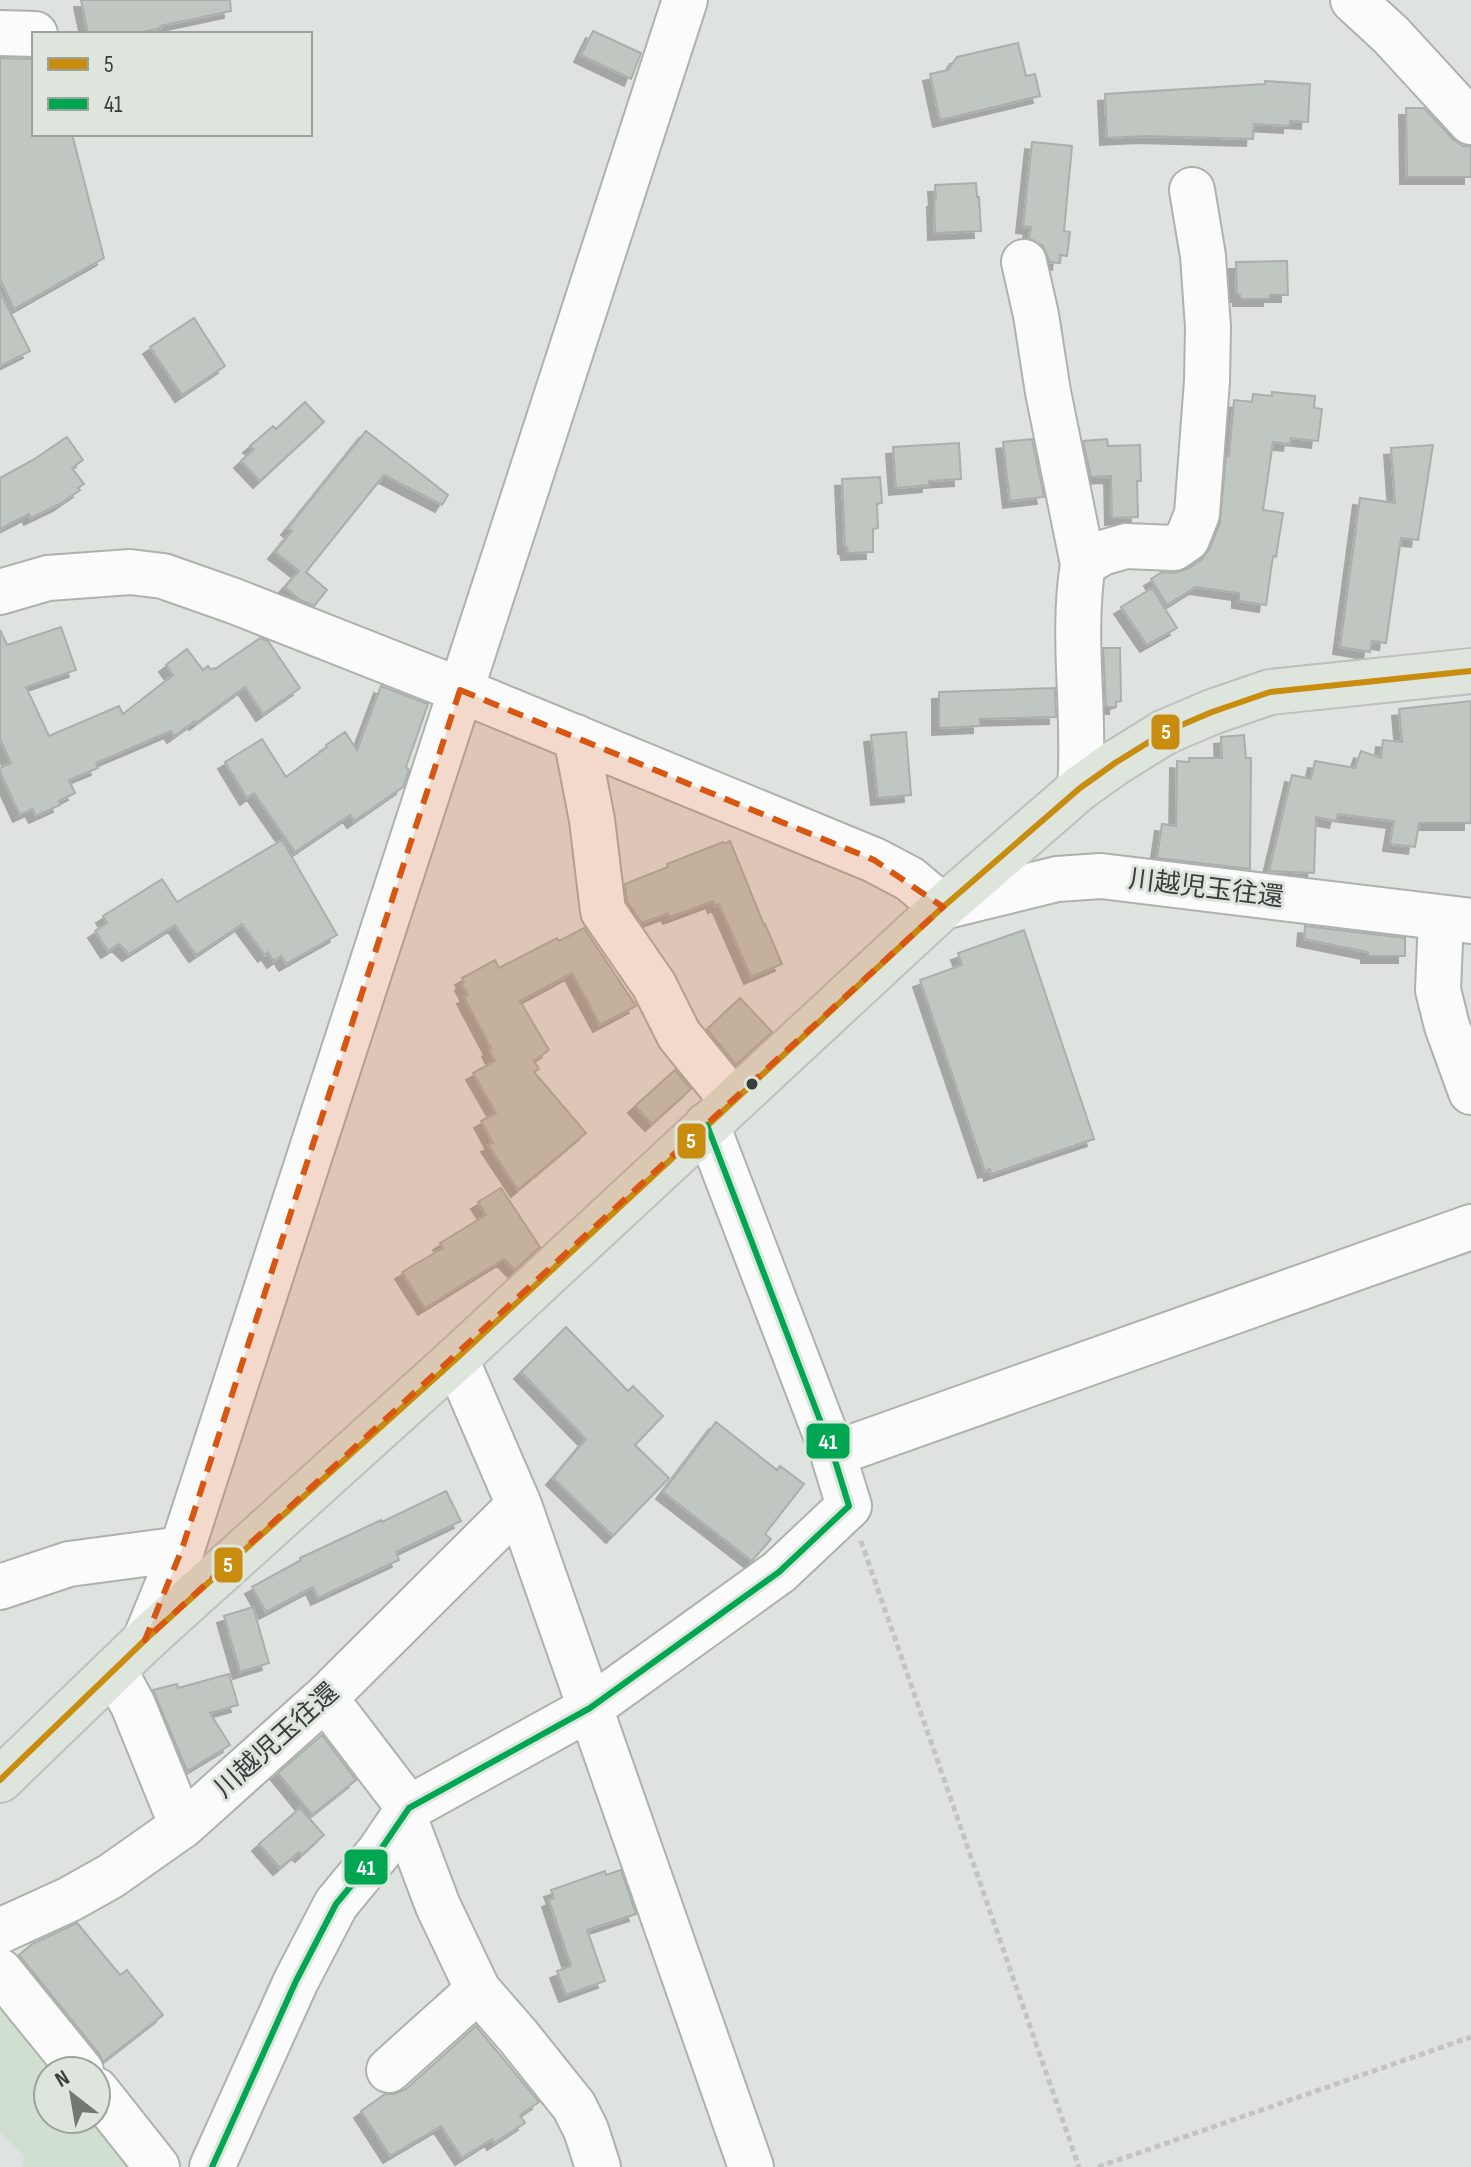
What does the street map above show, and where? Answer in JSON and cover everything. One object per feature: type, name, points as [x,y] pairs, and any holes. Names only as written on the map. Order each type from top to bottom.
[{"type":"main road","points":[[0,1780],[145,1640],[456,1359],[943,907],[1080,788],[1165,732],[1270,692],[1471,671]]},
{"type":"street","points":[[1353,0],[1391,35],[1471,122]]},
{"type":"street","points":[[145,1640],[182,1549],[681,1]]},
{"type":"street","points":[[0,33],[32,34]]},
{"type":"street","points":[[1083,564],[1102,553],[1126,546],[1174,548],[1187,539],[1197,514],[1208,327],[1203,256],[1192,190]]},
{"type":"street","points":[[1024,262],[1083,564],[1077,637],[1083,753],[1080,788]]},
{"type":"street","points":[[0,592],[48,578],[130,572],[163,576],[460,690],[874,860],[910,879],[943,907]]},
{"type":"street","points":[[212,2167],[296,1981],[336,1904],[379,1852],[406,1812],[590,1708],[779,1572],[849,1506],[720,1113],[654,985],[603,911],[592,820],[576,737]]},
{"type":"street","name":"川越児玉往還","points":[[943,907],[1057,879],[1101,876],[1456,919]]},
{"type":"street","points":[[1456,919],[1438,990],[1447,1026],[1471,1092]]},
{"type":"street","points":[[833,1454],[1471,1227]]},
{"type":"street","points":[[456,1359],[519,1505],[751,2167]]},
{"type":"street","name":"川越児玉往還","points":[[0,1931],[70,1899],[111,1876],[182,1826],[325,1698],[519,1505]]},
{"type":"street","points":[[0,1587],[69,1564],[182,1549]]},
{"type":"street","points":[[114,1670],[133,1705],[182,1826]]},
{"type":"street","points":[[325,1698],[406,1812],[438,1906],[478,1990],[574,2106],[598,2167]]},
{"type":"street","points":[[0,1971],[68,2055]]},
{"type":"street","points":[[389,2070],[478,1990]]},
{"type":"street","points":[[112,2110],[157,2167]]},
{"type":"path","points":[[849,1506],[1079,2167]]},
{"type":"path","points":[[1098,2167],[1471,2037]]},
{"type":"highlighted area","points":[[460,690],[874,860],[943,907],[145,1640],[182,1549]]},
{"type":"green space","points":[[0,1994],[52,2055],[32,2055],[32,2135],[112,2135],[143,2167],[23,2167],[24,2155],[0,2132]]},
{"type":"building","points":[[81,0],[230,0],[231,11],[161,28],[142,32],[88,32]]},
{"type":"building","points":[[593,31],[641,53],[631,79],[581,55]]},
{"type":"building","points":[[1018,43],[1026,76],[1035,74],[1040,96],[940,120],[930,74],[948,70],[957,57]]},
{"type":"building","points":[[0,58],[32,59],[32,136],[73,136],[104,258],[14,309],[0,279]]},
{"type":"building","points":[[1265,81],[1310,84],[1308,122],[1290,121],[1290,126],[1254,124],[1253,139],[1107,138],[1105,94],[1265,84]]},
{"type":"building","points":[[1406,108],[1424,108],[1453,139],[1463,146],[1471,146],[1471,177],[1407,177]]},
{"type":"building","points":[[1032,142],[1072,146],[1064,231],[1070,232],[1067,256],[1060,255],[1059,263],[1050,262],[1043,246],[1029,238],[1031,227],[1023,226]]},
{"type":"building","points":[[976,183],[981,231],[935,233],[935,185]]},
{"type":"building","points":[[1287,261],[1288,295],[1270,295],[1270,299],[1240,299],[1237,295],[1236,262]]},
{"type":"building","points":[[0,292],[30,351],[0,366]]},
{"type":"building","points":[[194,318],[225,366],[182,395],[150,347]]},
{"type":"building","points":[[1272,392],[1315,396],[1314,408],[1322,409],[1318,441],[1291,438],[1290,444],[1273,442],[1263,510],[1283,513],[1266,605],[1239,601],[1239,593],[1196,587],[1167,605],[1151,579],[1162,572],[1174,573],[1187,569],[1201,560],[1210,548],[1220,523],[1234,400],[1252,402],[1253,394],[1272,396]]},
{"type":"building","points":[[305,402],[324,422],[260,481],[241,461],[254,449],[250,446],[273,426],[276,429]]},
{"type":"building","points":[[366,431],[448,495],[442,505],[384,475],[306,572],[327,590],[314,606],[300,600],[285,587],[299,571],[275,552],[292,531],[288,528]]},
{"type":"building","points":[[67,437],[83,460],[72,468],[84,484],[78,488],[80,490],[60,504],[31,518],[29,514],[0,529],[0,478]]},
{"type":"building","points":[[1032,439],[1044,497],[1010,501],[1003,442]]},
{"type":"building","points":[[1107,439],[1108,446],[1140,445],[1138,517],[1112,518],[1111,476],[1091,477],[1083,441]]},
{"type":"building","points":[[959,443],[961,479],[929,481],[929,485],[896,488],[893,447]]},
{"type":"building","points":[[1433,445],[1418,540],[1401,538],[1386,643],[1372,641],[1370,652],[1340,647],[1360,498],[1395,503],[1391,448]]},
{"type":"building","points":[[880,477],[882,503],[877,504],[878,528],[873,529],[873,552],[848,553],[845,547],[842,479]]},
{"type":"building","points":[[1152,588],[1177,628],[1147,645],[1121,607]]},
{"type":"building","points":[[61,627],[76,670],[26,687],[49,736],[119,706],[123,714],[173,675],[166,665],[187,649],[203,670],[208,666],[211,670],[260,638],[268,641],[300,688],[263,714],[245,687],[174,736],[171,731],[96,763],[98,768],[69,780],[75,793],[59,801],[60,805],[36,816],[32,809],[20,815],[0,772],[0,768],[11,763],[0,739],[0,630],[7,645]]},
{"type":"building","points":[[1103,648],[1120,648],[1121,701],[1116,702],[1116,707],[1106,707]]},
{"type":"building","points":[[381,686],[428,704],[406,767],[409,770],[403,787],[354,821],[350,815],[295,852],[254,793],[247,798],[225,762],[262,739],[286,777],[345,732],[357,750]]},
{"type":"building","points":[[1055,688],[1056,717],[980,719],[980,726],[939,728],[939,692]]},
{"type":"building","points":[[1471,701],[1471,823],[1419,823],[1415,847],[1390,844],[1394,821],[1338,814],[1336,821],[1316,817],[1314,873],[1269,871],[1292,775],[1311,779],[1315,761],[1355,768],[1361,751],[1381,758],[1383,740],[1402,742],[1399,709]]},
{"type":"building","points":[[906,732],[911,795],[878,798],[871,735]]},
{"type":"building","points":[[1244,735],[1246,758],[1251,758],[1250,869],[1157,858],[1162,824],[1176,826],[1177,761],[1222,758],[1221,737]]},
{"type":"building","points":[[282,840],[337,935],[286,964],[281,956],[274,961],[268,952],[265,955],[242,924],[196,955],[175,925],[129,954],[119,944],[108,951],[95,931],[107,923],[103,916],[162,879],[177,902]]},
{"type":"building","points":[[730,841],[782,964],[751,977],[719,904],[715,906],[713,901],[670,917],[668,913],[642,923],[627,902],[625,884],[668,867],[667,864]]},
{"type":"building","points":[[1305,926],[1405,938],[1405,956],[1368,956],[1368,952],[1304,939]]},
{"type":"building","points":[[584,928],[636,1006],[600,1025],[572,973],[520,1001],[549,1050],[534,1061],[539,1069],[534,1072],[586,1133],[518,1190],[488,1145],[493,1143],[481,1121],[496,1113],[473,1073],[495,1061],[464,997],[468,995],[462,978],[495,960],[499,968],[557,938],[559,941]]},
{"type":"building","points":[[1024,930],[1094,1139],[991,1174],[990,1169],[985,1171],[920,980],[962,965],[958,953]]},
{"type":"building","points":[[740,998],[772,1032],[736,1065],[707,1029]]},
{"type":"building","points":[[675,1070],[691,1089],[652,1124],[635,1106]]},
{"type":"building","points":[[501,1188],[540,1247],[515,1270],[504,1259],[425,1308],[402,1272],[443,1248],[440,1243],[486,1215],[478,1202]]},
{"type":"building","points":[[566,1327],[628,1391],[633,1386],[663,1416],[635,1445],[669,1478],[613,1536],[553,1478],[586,1439],[521,1372]]},
{"type":"building","points":[[716,1422],[777,1470],[780,1466],[804,1484],[765,1534],[771,1539],[752,1561],[663,1492]]},
{"type":"building","points":[[446,1491],[461,1521],[396,1552],[399,1560],[318,1598],[313,1587],[266,1612],[252,1587],[300,1558]]},
{"type":"building","points":[[253,1607],[269,1663],[240,1672],[224,1616]]},
{"type":"building","points":[[229,1674],[238,1705],[210,1713],[230,1745],[187,1771],[153,1690],[177,1684],[178,1688]]},
{"type":"building","points":[[322,1735],[356,1780],[312,1815],[278,1773]]},
{"type":"building","points":[[300,1808],[324,1835],[302,1855],[299,1852],[280,1868],[259,1844]]},
{"type":"building","points":[[621,1870],[636,1914],[587,1930],[605,1981],[566,1995],[557,1971],[571,1966],[549,1900],[554,1898],[551,1890],[605,1871],[606,1875]]},
{"type":"building","points":[[77,1923],[120,1975],[127,1970],[163,2015],[112,2055],[100,2055],[19,1955],[32,1944]]},
{"type":"building","points":[[476,2026],[539,2102],[520,2115],[525,2123],[494,2143],[492,2139],[462,2158],[441,2126],[390,2156],[361,2111],[385,2094],[406,2089]]},
{"type":"transit line","name":"5","points":[[0,1780],[145,1640],[456,1359],[943,907],[1080,788],[1165,732],[1270,692],[1471,671]]},
{"type":"transit line","name":"41","points":[[212,2167],[296,1981],[336,1904],[379,1852],[409,1808],[590,1708],[779,1572],[849,1506],[833,1454],[707,1125]]}]
